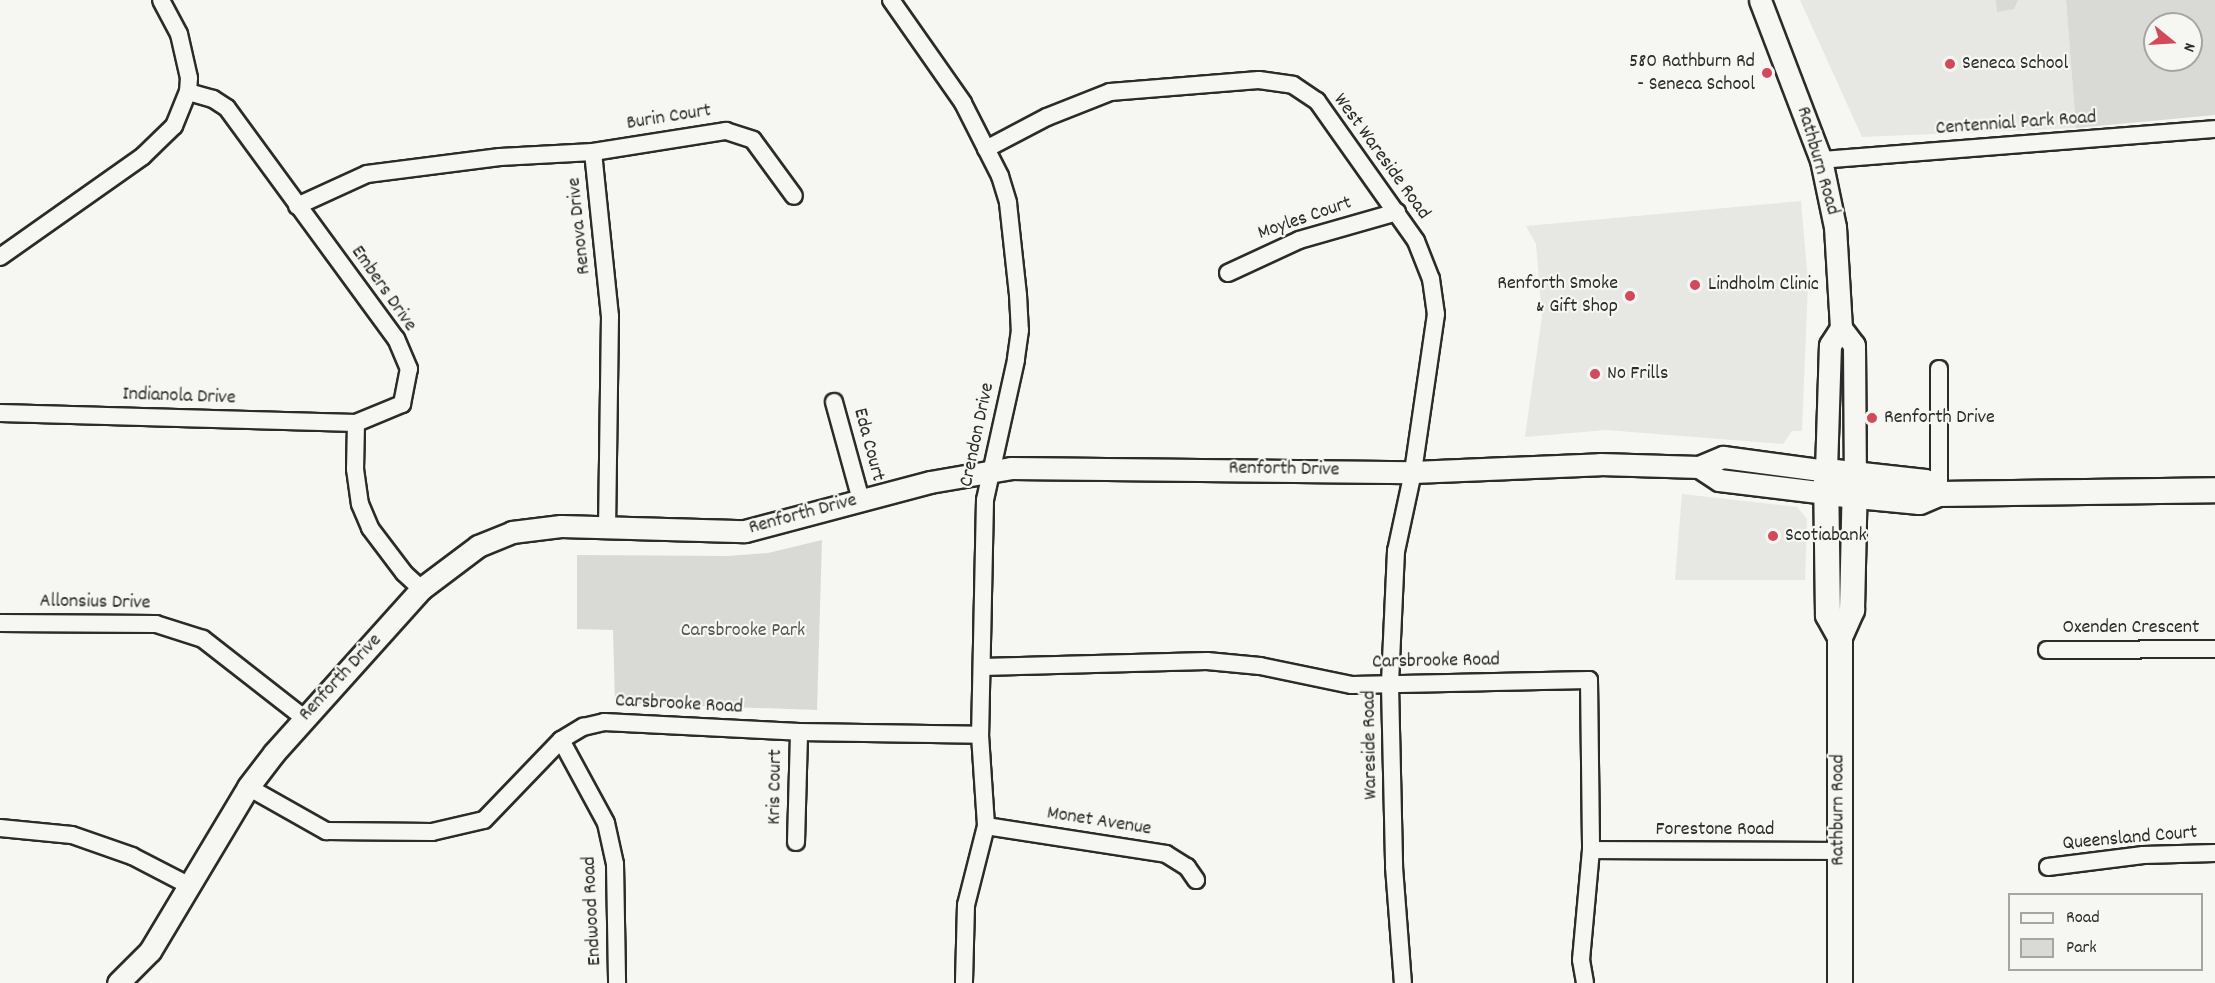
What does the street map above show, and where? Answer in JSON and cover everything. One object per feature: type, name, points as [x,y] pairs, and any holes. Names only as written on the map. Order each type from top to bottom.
[{"type":"main road","name":"Renforth Drive","points":[[1826,482],[1854,486],[1920,502],[1939,494],[2215,490]]},
{"type":"main road","name":"Rathburn Road","points":[[1826,482],[1828,615],[1840,637]]},
{"type":"main road","name":"Rathburn Road","points":[[1840,983],[1838,851],[1840,637],[1852,610],[1854,486]]},
{"type":"street","name":"Crendon Drive","points":[[891,0],[963,103],[986,148],[1008,203],[1020,330],[988,473],[980,735],[986,825],[966,905],[964,983]]},
{"type":"street","name":"Rathburn Road","points":[[1760,0],[1821,160],[1835,227],[1841,328],[1854,345],[1854,486]]},
{"type":"street","points":[[0,257],[162,142],[174,126],[188,92],[184,48],[163,1]]},
{"type":"street","name":"West Wareside Road","points":[[986,148],[1047,117],[1110,92],[1259,80],[1293,85],[1317,101],[1416,241],[1431,279],[1436,314],[1413,472]]},
{"type":"street","name":"Embers Drive","points":[[188,92],[213,99],[227,108],[396,339],[409,369],[402,404],[356,423]]},
{"type":"street","name":"Centennial Park Road","points":[[1821,160],[2215,129]]},
{"type":"street","name":"Burin Court","points":[[593,152],[652,140],[737,132],[753,140],[794,196]]},
{"type":"street","name":"Renova Drive","points":[[297,206],[367,174],[500,157],[593,152],[610,316],[607,527]]},
{"type":"street","name":"Moyles Court","points":[[1228,273],[1299,240],[1397,212]]},
{"type":"street","name":"Rathburn Road","points":[[1826,482],[1830,345],[1841,328]]},
{"type":"street","points":[[1939,369],[1939,494]]},
{"type":"street","name":"Eda Court","points":[[834,402],[861,500]]},
{"type":"street","name":"Indianola Drive","points":[[0,413],[356,423]]},
{"type":"street","points":[[356,423],[355,469],[360,504],[370,528],[404,573],[421,589]]},
{"type":"street","name":"Renforth Drive","points":[[118,983],[150,951],[248,787],[304,718],[421,589],[478,546],[512,532],[561,526],[745,531],[930,482],[988,473],[1044,468],[1413,472],[1600,464],[1699,467],[1719,480],[1826,482]]},
{"type":"street","name":"Wareside Road","points":[[1403,983],[1394,867],[1390,685],[1396,551],[1413,472]]},
{"type":"street","name":"Allonsius Drive","points":[[0,623],[156,624],[202,639],[304,718]]},
{"type":"street","name":"Oxenden Crescent","points":[[2047,650],[2215,649]]},
{"type":"street","name":"Carsbrooke Road","points":[[982,668],[1236,662],[1338,683],[1390,685],[1589,680],[1590,850],[1581,960],[1585,983]]},
{"type":"street","name":"Carsbrooke Road","points":[[248,787],[326,831],[432,832],[484,820],[561,740],[583,727],[604,722],[799,732],[980,735]]},
{"type":"street","name":"Kris Court","points":[[796,842],[799,732]]},
{"type":"street","name":"Endwood Road","points":[[561,740],[606,823],[615,864],[617,983]]},
{"type":"street","name":"Monet Avenue","points":[[986,825],[1166,854],[1187,867],[1196,880]]},
{"type":"street","points":[[0,828],[72,835],[132,856],[190,886]]},
{"type":"street","name":"Forestone Road","points":[[1590,850],[1838,851]]},
{"type":"street","name":"Queensland Court","points":[[2049,867],[2143,855],[2215,853]]},
{"type":"shaded area","name":"Seneca School","points":[[1800,0],[2066,0],[2076,128],[1862,137]]},
{"type":"shaded area","points":[[1801,201],[1808,282],[1802,431],[1792,431],[1783,444],[1606,430],[1525,437],[1542,316],[1536,244],[1526,226]]},
{"type":"shaded area","points":[[1682,494],[1797,507],[1807,519],[1805,580],[1675,580]]},
{"type":"green space","points":[[1996,0],[2018,0],[2014,9],[1997,12]]},
{"type":"green space","points":[[2066,0],[2215,0],[2215,115],[2076,128]]},
{"type":"green space","name":"Carsbrooke Park","points":[[822,540],[817,710],[615,703],[613,630],[577,629],[577,555],[727,556],[768,553]]},
{"type":"place","name":"Seneca School","points":[[1950,64]]},
{"type":"place","name":"580 Rathburn Rd - Seneca School","points":[[1767,73]]},
{"type":"place","name":"Lindholm Clinic","points":[[1695,285]]},
{"type":"place","name":"Renforth Smoke & Gift Shop","points":[[1630,296]]},
{"type":"place","name":"No Frills","points":[[1595,374]]},
{"type":"place","name":"Renforth Drive","points":[[1872,418]]},
{"type":"place","name":"Scotiabank","points":[[1773,536]]}]
